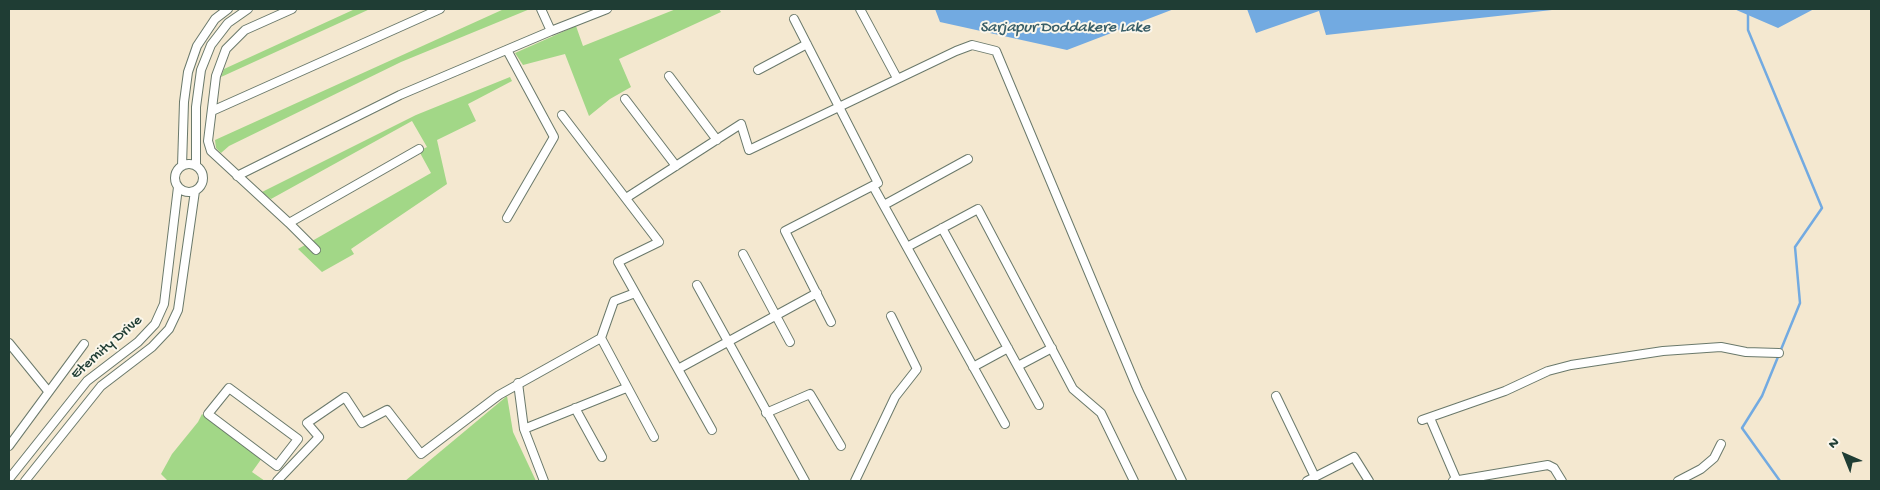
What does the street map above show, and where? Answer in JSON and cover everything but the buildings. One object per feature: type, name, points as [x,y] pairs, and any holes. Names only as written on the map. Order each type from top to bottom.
[{"type":"street","name":"Eternity Drive","points":[[9,479],[87,381],[138,342],[155,324],[164,304],[178,187],[176,174],[182,166],[184,102],[188,72],[197,46],[215,19],[228,9]]},
{"type":"street","name":"Eternity Drive","points":[[25,481],[101,386],[152,347],[169,329],[178,310],[195,191],[202,186],[204,177],[196,165],[196,107],[201,70],[210,45],[228,23],[248,9]]},
{"type":"street","points":[[292,9],[245,30],[230,44],[218,69],[209,148],[316,250]]},
{"type":"street","points":[[212,111],[440,9]]},
{"type":"street","points":[[541,9],[551,32]]},
{"type":"street","points":[[237,176],[400,95],[606,9]]},
{"type":"street","points":[[860,9],[897,78]]},
{"type":"street","points":[[794,19],[878,183],[785,231],[831,322]]},
{"type":"street","points":[[758,70],[807,44]]},
{"type":"street","points":[[626,198],[741,124],[749,150],[897,78],[972,45],[996,51],[1138,390],[1182,481]]},
{"type":"street","points":[[507,50],[554,137],[507,218]]},
{"type":"street","points":[[669,76],[717,140]]},
{"type":"street","points":[[625,99],[676,166]]},
{"type":"street","points":[[562,115],[659,242],[618,262],[712,430]]},
{"type":"street","points":[[289,224],[419,149]]},
{"type":"street","points":[[884,205],[968,159]]},
{"type":"street","points":[[182,166],[196,165]]},
{"type":"street","points":[[873,186],[1005,424]]},
{"type":"street","points":[[178,187],[186,192],[195,191]]},
{"type":"street","points":[[907,247],[978,209],[1073,389],[1101,414],[1134,481]]},
{"type":"street","points":[[942,228],[1040,405]]},
{"type":"street","points":[[743,254],[790,342]]},
{"type":"street","points":[[697,285],[805,481]]},
{"type":"street","points":[[277,481],[319,438],[307,423],[345,397],[362,423],[387,410],[421,454],[499,395],[601,338],[614,301],[635,293]]},
{"type":"street","points":[[678,369],[817,293]]},
{"type":"street","points":[[855,481],[895,397],[917,369],[892,316]]},
{"type":"street","points":[[601,338],[626,388],[654,437]]},
{"type":"street","points":[[9,343],[48,391]]},
{"type":"street","points":[[9,446],[84,344]]},
{"type":"street","points":[[1562,481],[1554,468],[1548,465],[1458,481],[1426,419],[1505,391],[1548,371],[1571,365],[1663,351],[1721,347],[1746,352],[1779,353]]},
{"type":"street","points":[[973,367],[1008,348]]},
{"type":"street","points":[[1018,366],[1052,348]]},
{"type":"street","points":[[518,384],[524,429],[544,481]]},
{"type":"street","points":[[229,388],[298,439],[288,452],[277,466],[208,414],[229,388]]},
{"type":"street","points":[[524,429],[626,388]]},
{"type":"street","points":[[766,413],[810,394],[841,446]]},
{"type":"street","points":[[1276,396],[1315,477]]},
{"type":"street","points":[[576,408],[602,457]]},
{"type":"street","points":[[1678,481],[1701,469],[1714,458],[1721,444]]},
{"type":"street","points":[[288,452],[298,460]]},
{"type":"street","points":[[1307,481],[1354,457],[1369,481]]},
{"type":"green space","points":[[355,9],[370,9],[221,77],[224,69]]},
{"type":"green space","points":[[504,9],[530,9],[401,62],[229,146],[221,153],[216,148],[215,140]]},
{"type":"green space","points":[[676,9],[719,9],[721,12],[619,59],[631,87],[610,99],[589,116],[565,54],[523,65],[515,53],[576,26],[583,46]]},
{"type":"green space","points":[[510,77],[512,81],[468,104],[476,121],[437,140],[447,184],[351,249],[354,254],[322,272],[298,249],[431,173],[419,151],[427,147],[412,121],[271,199],[262,192],[416,115]]},
{"type":"green space","points":[[507,396],[513,432],[536,481],[405,481]]},
{"type":"green space","points":[[202,414],[262,458],[252,472],[265,481],[168,481],[161,474],[172,454],[198,422]]},
{"type":"water","name":"Sarjapur Doddakere Lake","points":[[935,9],[1174,9],[1067,50],[940,22]]},
{"type":"water","points":[[1247,9],[1561,9],[1326,35],[1319,11],[1256,33]]},
{"type":"water","points":[[1734,9],[1814,9],[1778,28]]},
{"type":"waterway","points":[[1748,9],[1748,30],[1822,208],[1795,247],[1800,303],[1762,396],[1742,428],[1780,481]]}]
